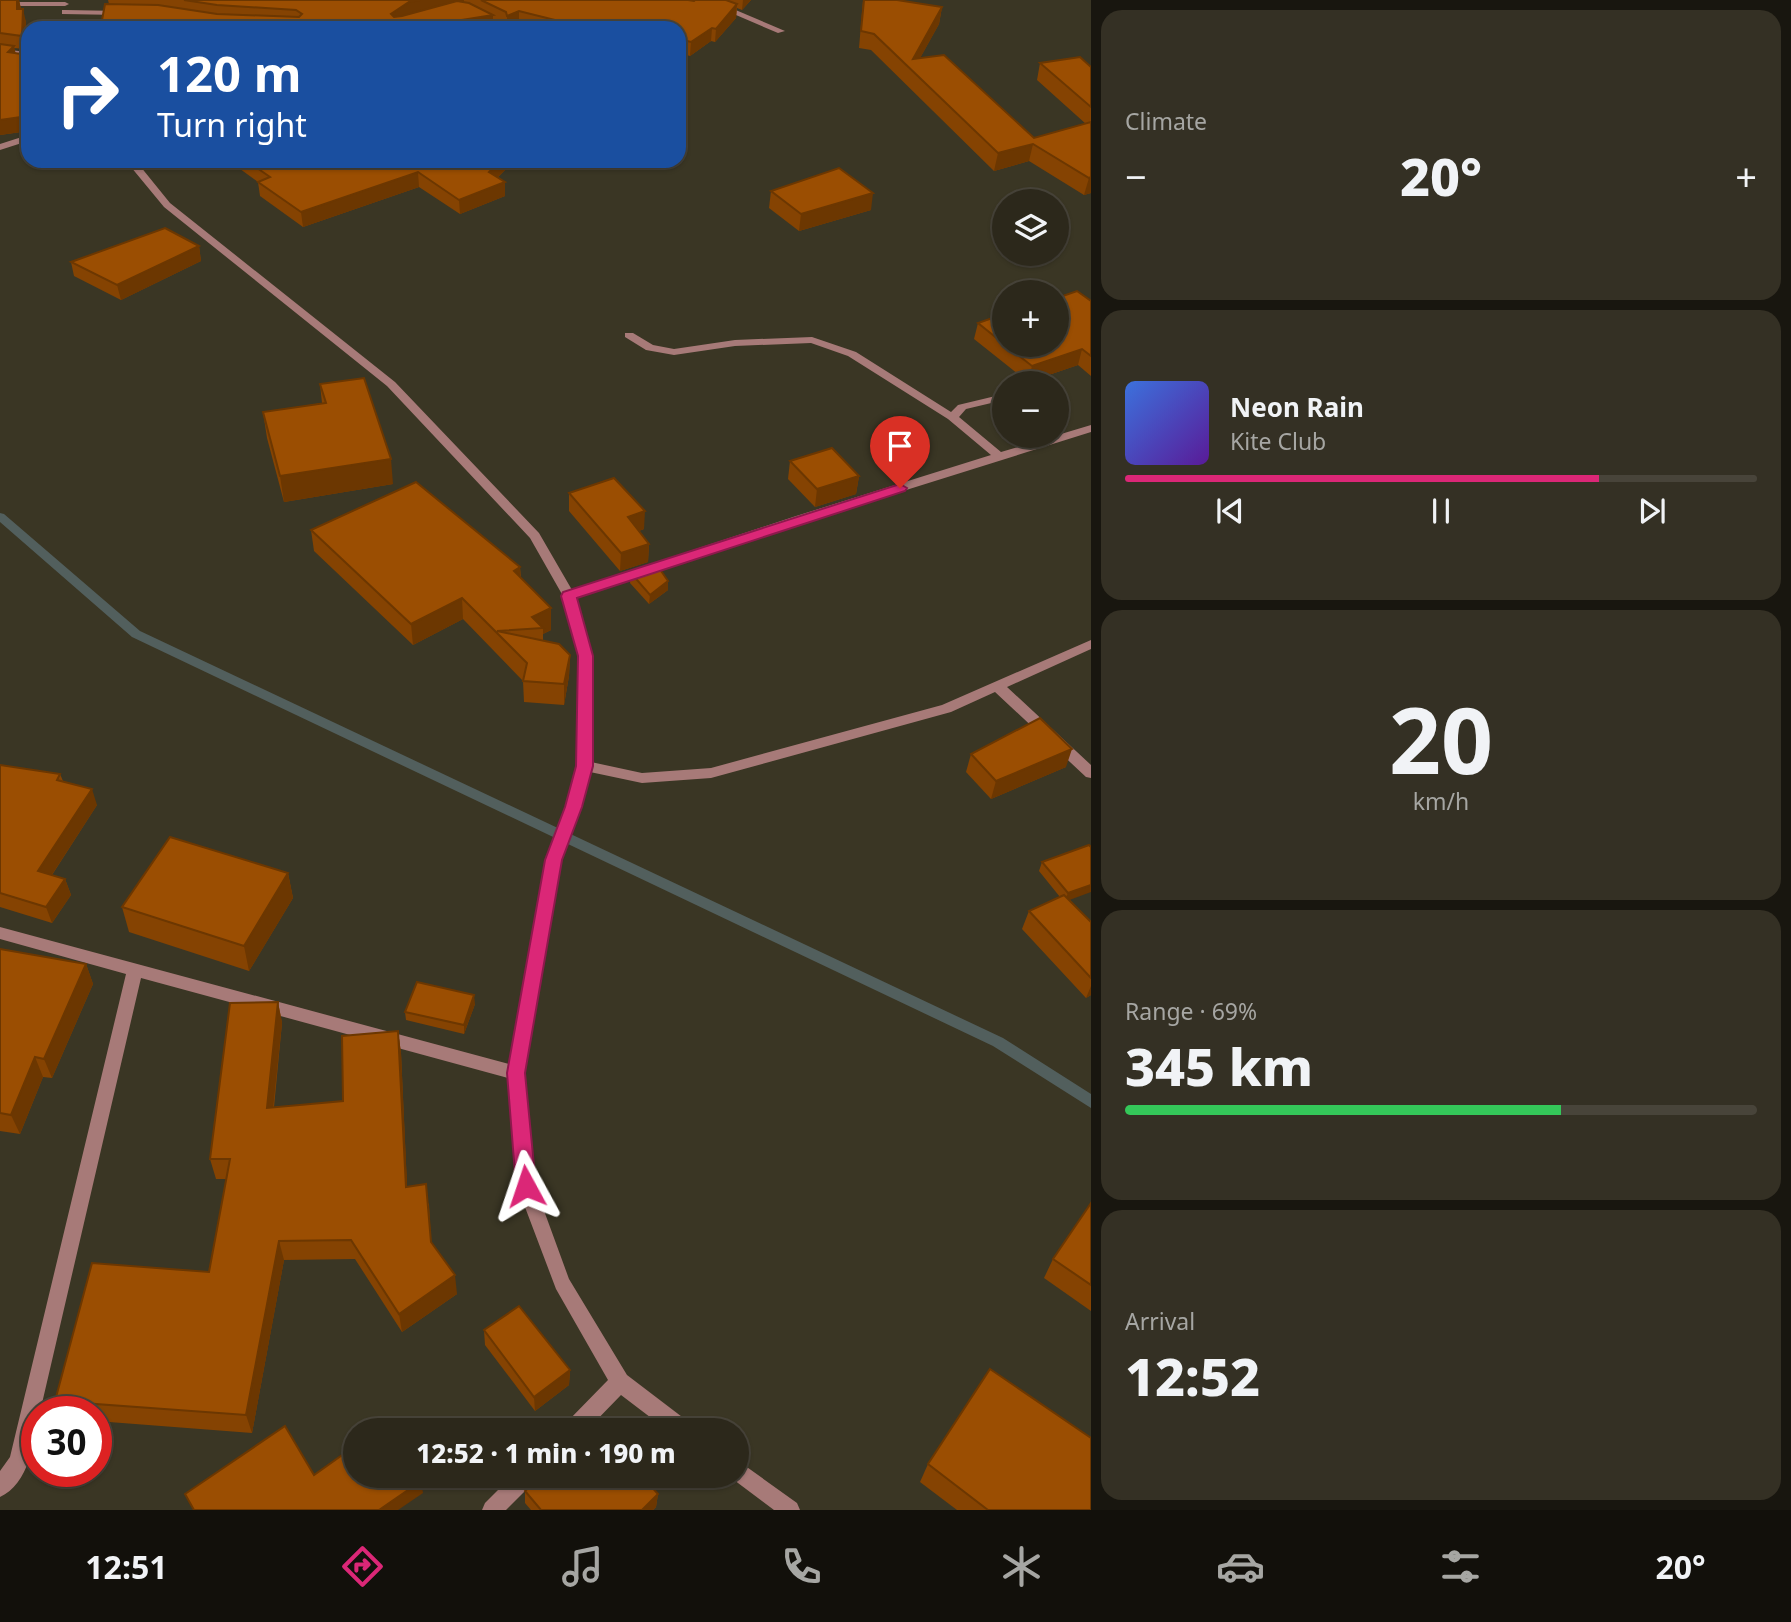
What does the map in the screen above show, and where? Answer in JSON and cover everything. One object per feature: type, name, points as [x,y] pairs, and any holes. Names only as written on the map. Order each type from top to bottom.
[{"type":"street","points":[[705,0],[780,31]]},
{"type":"street","points":[[0,4],[133,13]]},
{"type":"street","points":[[465,9],[488,21]]},
{"type":"street","points":[[0,52],[21,54]]},
{"type":"street","points":[[0,147],[21,140]]},
{"type":"street","points":[[137,168],[167,205],[391,384],[535,536],[569,596],[585,656],[584,766],[574,807],[553,860],[516,1073],[526,1186],[562,1283],[620,1382],[667,1418]]},
{"type":"street","points":[[629,335],[650,348],[674,352],[735,343],[811,340],[852,354],[952,417],[1000,457]]},
{"type":"street","points":[[952,417],[961,407],[992,400]]},
{"type":"street","points":[[569,596],[800,519],[1091,428]]},
{"type":"street","points":[[584,766],[642,778],[711,773],[946,709],[1091,644]]},
{"type":"street","points":[[997,686],[1091,773]]},
{"type":"street","points":[[0,933],[516,1073]]},
{"type":"street","points":[[0,1487],[19,1462],[135,969]]},
{"type":"street","points":[[585,1418],[620,1382]]},
{"type":"street","points":[[749,1479],[790,1510]]},
{"type":"street","points":[[492,1510],[514,1488]]},
{"type":"building","points":[[0,0],[17,0],[17,9],[23,9],[21,36],[0,33]]},
{"type":"building","points":[[184,0],[420,0],[409,2],[391,14],[394,17],[457,1],[469,3],[493,15],[456,21],[102,21],[105,4],[158,5],[217,14],[299,17],[302,14],[296,10]]},
{"type":"building","points":[[481,0],[726,0],[737,4],[716,29],[712,28],[691,42],[686,41],[686,21],[559,21],[519,11],[507,16],[506,12]]},
{"type":"building","points":[[864,0],[897,0],[942,7],[913,59],[944,55],[1034,138],[1091,122],[1091,177],[1033,144],[998,153],[874,34],[861,31]]},
{"type":"building","points":[[0,44],[14,46],[8,52],[21,54],[21,117],[0,120]]},
{"type":"building","points":[[1080,57],[1091,67],[1091,107],[1040,63]]},
{"type":"building","points":[[257,168],[493,168],[489,172],[505,182],[459,200],[418,172],[301,212],[258,182],[270,177]]},
{"type":"building","points":[[839,168],[873,193],[801,214],[771,191]]},
{"type":"building","points":[[165,228],[199,246],[117,285],[71,262]]},
{"type":"building","points":[[1077,291],[1091,301],[1091,356],[1082,349],[1069,353],[1069,294]]},
{"type":"building","points":[[992,318],[992,334],[978,323]]},
{"type":"building","points":[[1020,357],[1058,357],[1032,366]]},
{"type":"building","points":[[364,378],[391,459],[280,476],[263,412],[326,403],[320,384]]},
{"type":"building","points":[[832,448],[859,476],[817,489],[790,461]]},
{"type":"building","points":[[614,478],[645,511],[628,517],[649,544],[621,553],[569,493]]},
{"type":"building","points":[[416,482],[520,567],[514,571],[551,608],[532,617],[543,628],[497,631],[559,644],[570,655],[564,684],[523,681],[527,663],[462,598],[411,624],[311,530]]},
{"type":"building","points":[[657,565],[668,581],[650,595],[631,573]]},
{"type":"building","points":[[1040,718],[1072,749],[996,781],[971,754]]},
{"type":"building","points":[[0,765],[60,774],[57,780],[92,789],[38,871],[65,879],[46,907],[0,893]]},
{"type":"building","points":[[170,837],[288,873],[244,946],[122,907]]},
{"type":"building","points":[[1089,845],[1091,885],[1068,893],[1042,862]]},
{"type":"building","points":[[1064,895],[1091,922],[1091,978],[1029,911]]},
{"type":"building","points":[[0,949],[86,964],[44,1059],[35,1057],[11,1115],[0,1113]]},
{"type":"building","points":[[417,982],[474,995],[464,1025],[405,1012]]},
{"type":"building","points":[[278,1002],[267,1108],[343,1101],[342,1036],[398,1031],[406,1187],[426,1184],[431,1242],[455,1275],[399,1314],[351,1240],[279,1241],[246,1415],[112,1405],[112,1396],[56,1396],[92,1263],[209,1272],[230,1159],[210,1159],[230,1003]]},
{"type":"building","points":[[1091,1203],[1091,1285],[1053,1259]]},
{"type":"building","points":[[519,1306],[570,1370],[534,1397],[484,1330]]},
{"type":"building","points":[[990,1369],[1091,1438],[1091,1510],[988,1510],[928,1464]]},
{"type":"building","points":[[285,1426],[314,1475],[343,1454],[343,1488],[411,1488],[379,1510],[194,1510],[185,1494]]},
{"type":"building","points":[[528,1488],[653,1488],[658,1494],[642,1510],[541,1510],[525,1491]]},
{"type":"waterway","points":[[0,516],[136,634],[998,1042],[1091,1102]]},
{"type":"route","points":[[526,1186],[516,1073],[553,860],[574,807],[584,766],[585,656],[569,596],[900,488]]}]
